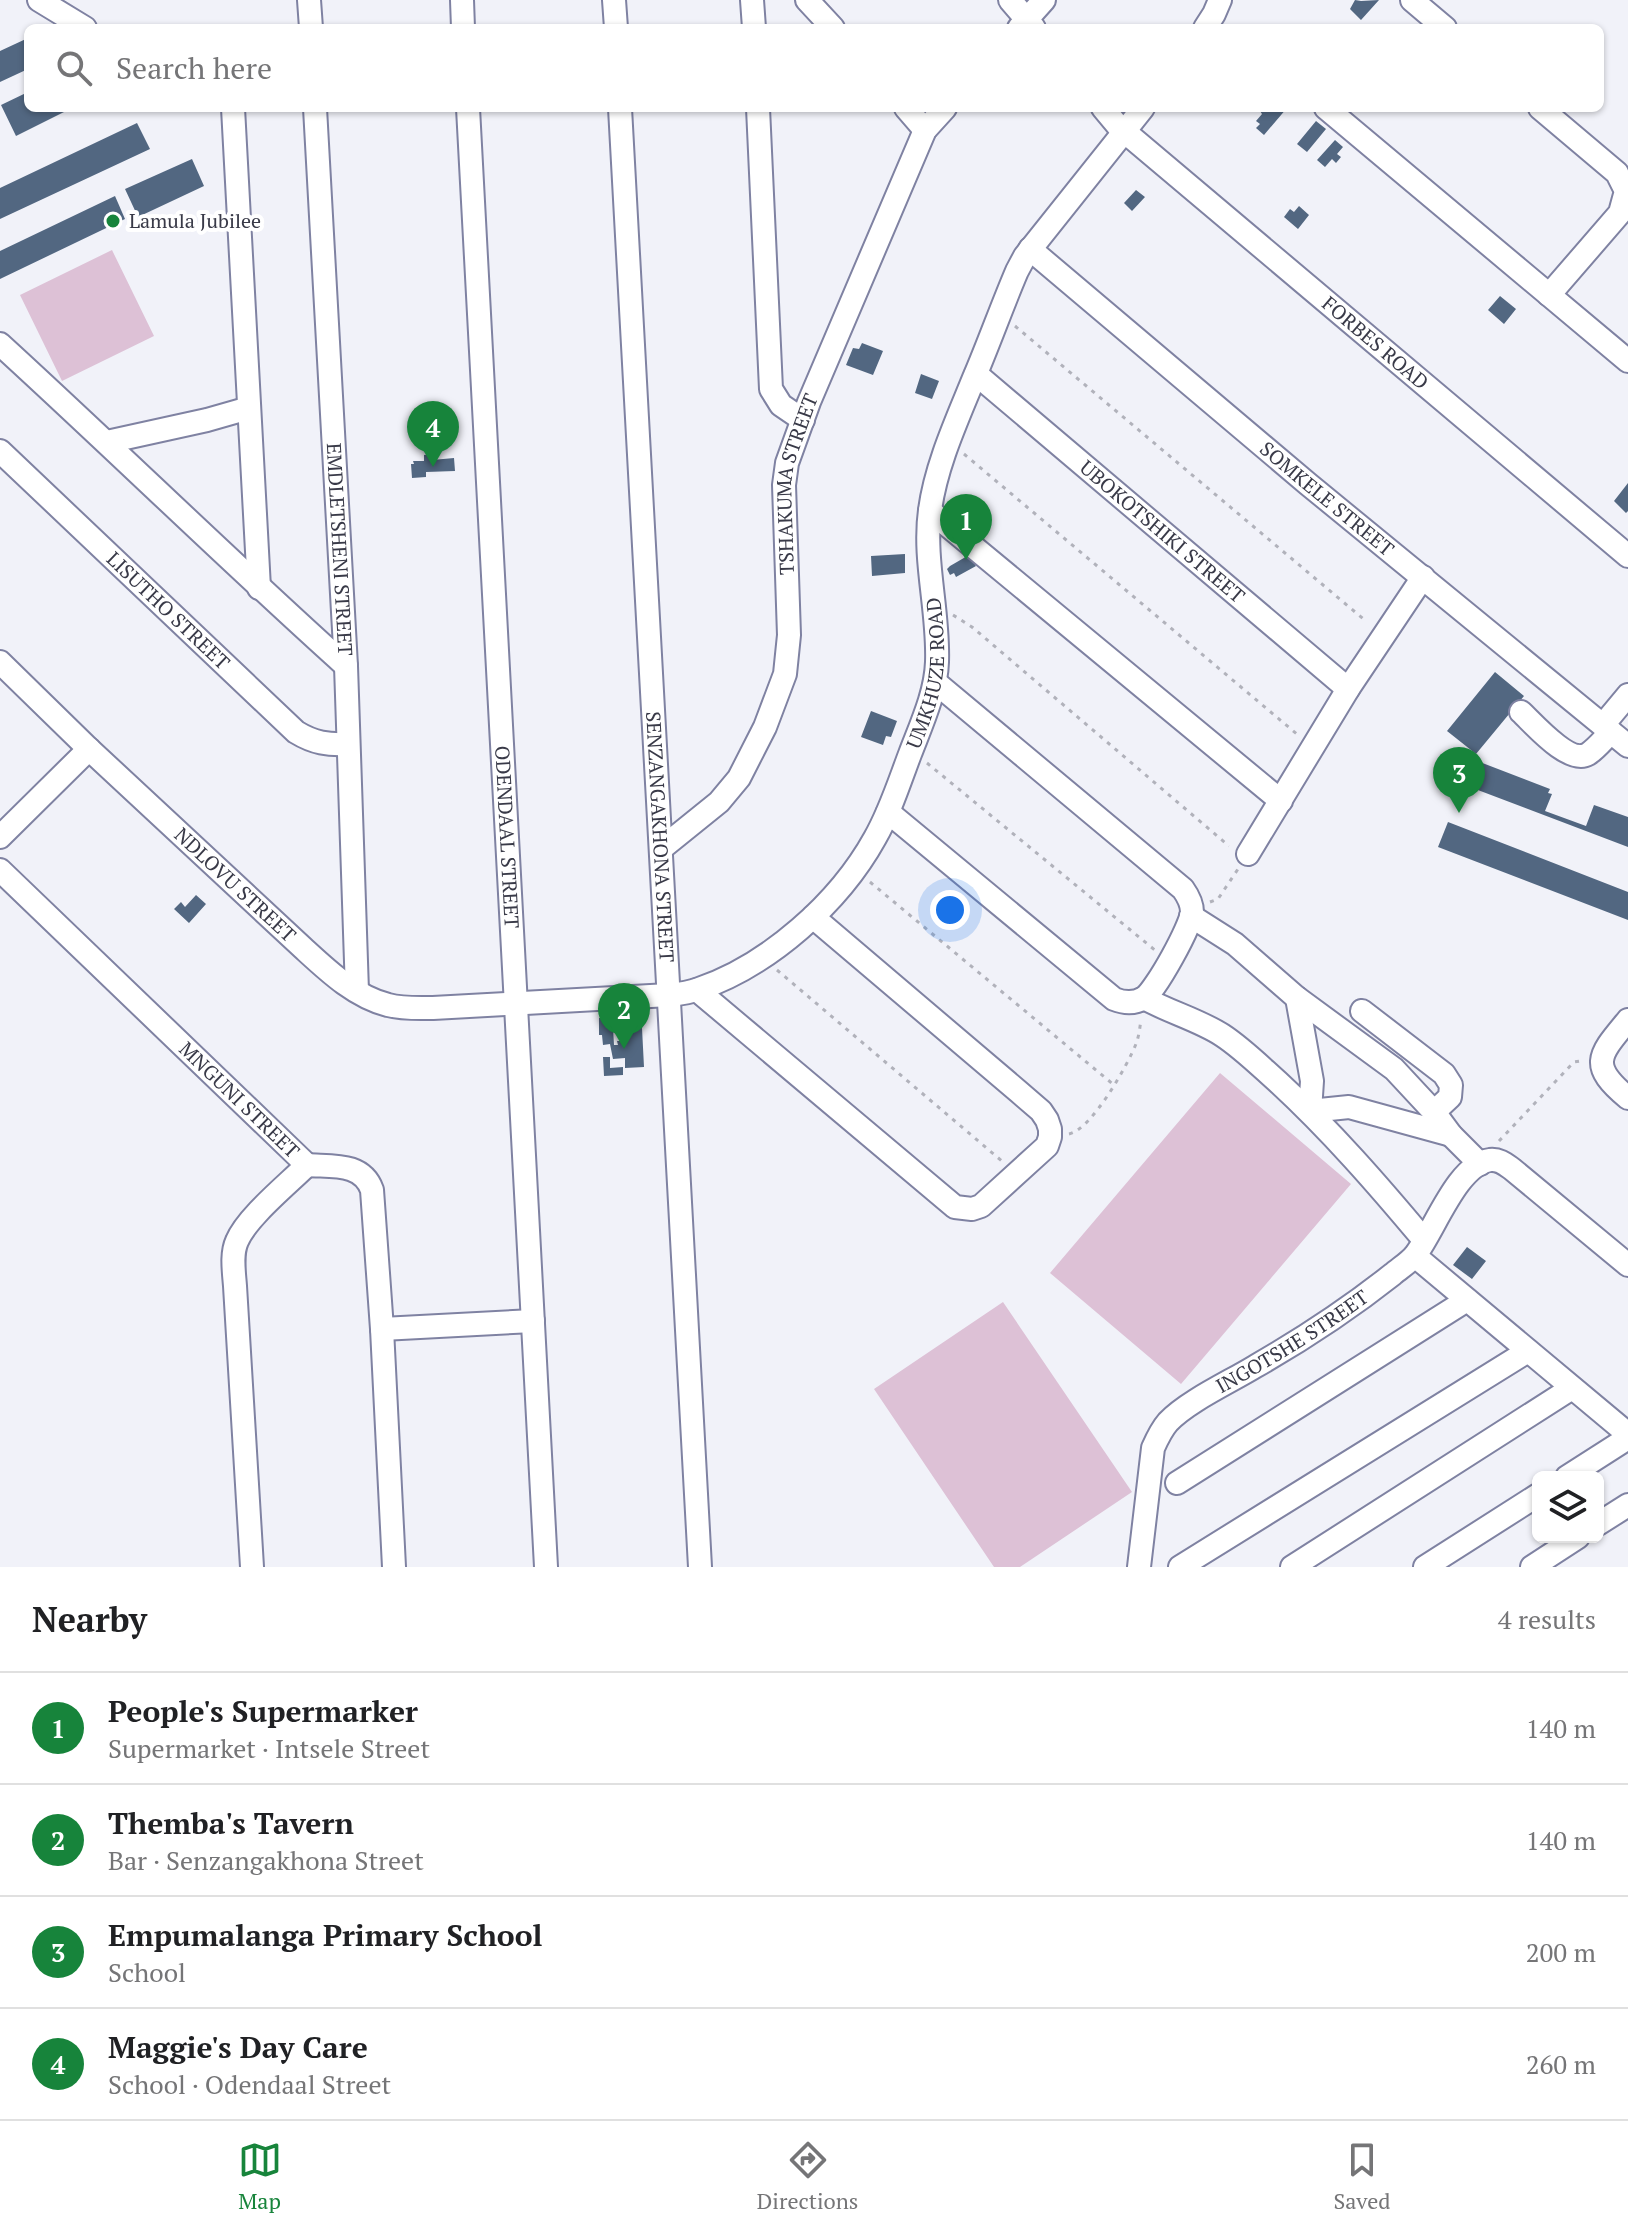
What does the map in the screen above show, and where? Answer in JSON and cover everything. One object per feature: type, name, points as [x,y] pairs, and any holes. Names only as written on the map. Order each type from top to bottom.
[{"type":"street","points":[[39,0],[78,24]]},
{"type":"street","points":[[309,0],[311,24]]},
{"type":"street","points":[[462,0],[463,24]]},
{"type":"street","points":[[614,0],[616,24]]},
{"type":"street","points":[[752,0],[754,24]]},
{"type":"street","points":[[807,0],[829,24]]},
{"type":"street","points":[[1010,0],[1026,24]]},
{"type":"street","points":[[1028,24],[1044,0]]},
{"type":"street","points":[[1412,0],[1440,24]]},
{"type":"street","points":[[233,112],[259,588]]},
{"type":"street","name":"EMDLETSHENI STREET","points":[[315,112],[346,666],[357,991]]},
{"type":"street","name":"ODENDAAL STREET","points":[[468,112],[546,1567]]},
{"type":"street","name":"SENZANGAKHONA STREET","points":[[620,112],[700,1567]]},
{"type":"street","points":[[758,112],[771,389],[781,405],[803,420]]},
{"type":"street","points":[[909,112],[925,130]]},
{"type":"street","name":"TSHAKUMA STREET","points":[[662,848],[719,802],[739,778],[765,727],[785,674],[789,635],[784,485],[787,463],[925,130],[941,112]]},
{"type":"street","name":"FORBES ROAD","points":[[1107,112],[1124,131],[1628,556]]},
{"type":"street","name":"UMKHUZE ROAD","points":[[515,1005],[669,995],[697,990],[740,972],[762,957],[813,917],[855,870],[888,812],[935,682],[937,660],[929,547],[930,511],[949,441],[1017,271],[1030,249],[1140,112]]},
{"type":"street","points":[[1331,112],[1628,361]]},
{"type":"street","points":[[1545,112],[1617,173],[1626,191],[1620,213],[1549,295]]},
{"type":"street","name":"SOMKELE STREET","points":[[1030,249],[1308,484],[1614,734]]},
{"type":"street","points":[[0,344],[346,666]]},
{"type":"street","name":"UBOKOTSHIKI STREET","points":[[976,374],[1348,689]]},
{"type":"street","points":[[107,442],[249,408]]},
{"type":"street","name":"LISUTHO STREET","points":[[0,451],[296,732],[309,740],[328,745],[348,744]]},
{"type":"street","points":[[930,511],[1281,801]]},
{"type":"street","points":[[1246,856],[1348,689],[1423,577]]},
{"type":"street","name":"NDLOVU STREET","points":[[0,662],[303,948],[357,991],[382,1004],[407,1008],[515,1005]]},
{"type":"street","points":[[888,812],[1114,999],[1124,1003],[1144,998],[1153,988],[1169,962],[1191,913],[1190,899],[1183,889],[935,682]]},
{"type":"street","points":[[1521,712],[1557,746],[1579,757],[1588,754],[1614,734],[1628,695]]},
{"type":"street","points":[[0,837],[89,749]]},
{"type":"street","name":"MNGUNI STREET","points":[[0,870],[307,1165],[248,1223],[234,1250],[252,1567]]},
{"type":"street","points":[[1191,913],[1235,944],[1297,998],[1394,1069],[1451,1135],[1485,1162],[1500,1161],[1512,1169],[1628,1265]]},
{"type":"street","points":[[697,990],[955,1207],[972,1209],[981,1206],[1047,1146],[1050,1129],[1041,1111],[813,917]]},
{"type":"street","points":[[1144,998],[1221,1034],[1310,1111],[1377,1183],[1420,1248],[1467,1300],[1628,1436],[1576,1471]]},
{"type":"street","points":[[1297,998],[1312,1081],[1310,1111]]},
{"type":"street","points":[[1362,1011],[1444,1074],[1451,1085],[1450,1097],[1434,1112]]},
{"type":"street","points":[[1628,1020],[1603,1052],[1601,1060],[1607,1077],[1628,1098]]},
{"type":"street","points":[[1310,1111],[1349,1107],[1451,1135]]},
{"type":"street","name":"INGOTSHE STREET","points":[[1139,1567],[1153,1448],[1168,1422],[1374,1289],[1420,1248],[1463,1177],[1485,1162]]},
{"type":"street","points":[[307,1165],[345,1167],[363,1175],[372,1190],[394,1567]]},
{"type":"street","points":[[1177,1483],[1467,1300]]},
{"type":"street","points":[[382,1329],[533,1321]]},
{"type":"street","points":[[1180,1567],[1528,1351]]},
{"type":"street","points":[[1292,1567],[1572,1388]]},
{"type":"street","points":[[1425,1567],[1532,1499]]},
{"type":"street","points":[[1604,1520],[1628,1505]]},
{"type":"street","points":[[1532,1567],[1569,1543]]},
{"type":"path","points":[[1000,314],[1384,636]]},
{"type":"path","points":[[949,441],[1313,748]]},
{"type":"path","points":[[933,601],[972,627],[1246,856],[1218,899],[1191,913]]},
{"type":"path","points":[[912,750],[1169,962]]},
{"type":"path","points":[[855,870],[1114,1085]]},
{"type":"path","points":[[762,957],[1017,1174]]},
{"type":"path","points":[[1050,1137],[1078,1132],[1110,1094],[1137,1041],[1144,998]]},
{"type":"path","points":[[1485,1162],[1494,1146],[1574,1062],[1601,1060]]},
{"type":"shaded area","points":[[112,250],[154,336],[62,381],[20,295]]},
{"type":"shaded area","points":[[1220,1073],[1351,1184],[1181,1384],[1050,1273]]},
{"type":"shaded area","points":[[1003,1302],[1132,1492],[1020,1567],[994,1567],[874,1389]]},
{"type":"building","points":[[1355,0],[1379,0],[1361,20],[1350,9]]},
{"type":"building","points":[[24,40],[24,71],[0,82],[0,51]]},
{"type":"building","points":[[24,94],[24,112],[64,112],[16,136],[1,105]]},
{"type":"building","points":[[1261,112],[1284,112],[1264,135],[1256,128],[1260,124],[1256,121]]},
{"type":"building","points":[[1316,121],[1326,129],[1307,152],[1297,144]]},
{"type":"building","points":[[137,123],[150,149],[0,219],[0,188]]},
{"type":"building","points":[[1335,140],[1343,147],[1337,154],[1341,157],[1336,163],[1332,159],[1325,167],[1317,160]]},
{"type":"building","points":[[192,159],[204,186],[138,217],[125,189]]},
{"type":"building","points":[[1136,190],[1145,197],[1132,211],[1124,203]]},
{"type":"building","points":[[115,196],[125,219],[0,279],[0,251]]},
{"type":"building","points":[[1299,206],[1309,215],[1298,229],[1284,217],[1290,209],[1294,212]]},
{"type":"building","points":[[1500,296],[1516,309],[1504,324],[1488,310]]},
{"type":"building","points":[[862,343],[883,351],[873,375],[846,365],[853,348],[859,349]]},
{"type":"building","points":[[921,374],[939,381],[932,399],[915,393]]},
{"type":"building","points":[[432,454],[432,460],[454,458],[455,471],[426,472],[426,477],[412,478],[413,461],[424,461],[424,455]]},
{"type":"building","points":[[1628,483],[1628,511],[1626,513],[1614,501]]},
{"type":"building","points":[[905,554],[905,573],[872,576],[871,556]]},
{"type":"building","points":[[969,555],[976,566],[956,577],[954,573],[950,575],[947,569]]},
{"type":"building","points":[[1495,672],[1524,696],[1476,754],[1447,731]]},
{"type":"building","points":[[871,711],[897,721],[891,737],[886,736],[883,745],[861,737]]},
{"type":"building","points":[[1472,759],[1550,789],[1548,793],[1552,794],[1545,811],[1586,826],[1594,805],[1628,817],[1628,847],[1462,784]]},
{"type":"building","points":[[1448,822],[1628,892],[1628,920],[1438,847]]},
{"type":"building","points":[[196,895],[206,904],[189,923],[174,909],[181,902],[185,907]]},
{"type":"building","points":[[641,1016],[641,1026],[623,1027],[622,1017]]},
{"type":"building","points":[[599,1018],[621,1018],[621,1027],[613,1028],[614,1045],[618,1045],[617,1041],[624,1041],[622,1029],[642,1028],[644,1067],[625,1068],[625,1058],[613,1059],[610,1044],[603,1045],[602,1035],[599,1035]]},
{"type":"building","points":[[603,1057],[610,1057],[610,1068],[623,1067],[623,1075],[604,1076]]},
{"type":"building","points":[[1467,1247],[1486,1261],[1472,1279],[1453,1265]]},
{"type":"place","name":"Lamula Jubilee","points":[[113,221]]},
{"type":"place","name":"Maggie's Day Care","points":[[433,467]]},
{"type":"place","name":"People's Supermarker","points":[[966,560]]},
{"type":"place","name":"Empumalanga Primary School","points":[[1459,813]]},
{"type":"place","name":"Themba's Tavern","points":[[624,1049]]}]
